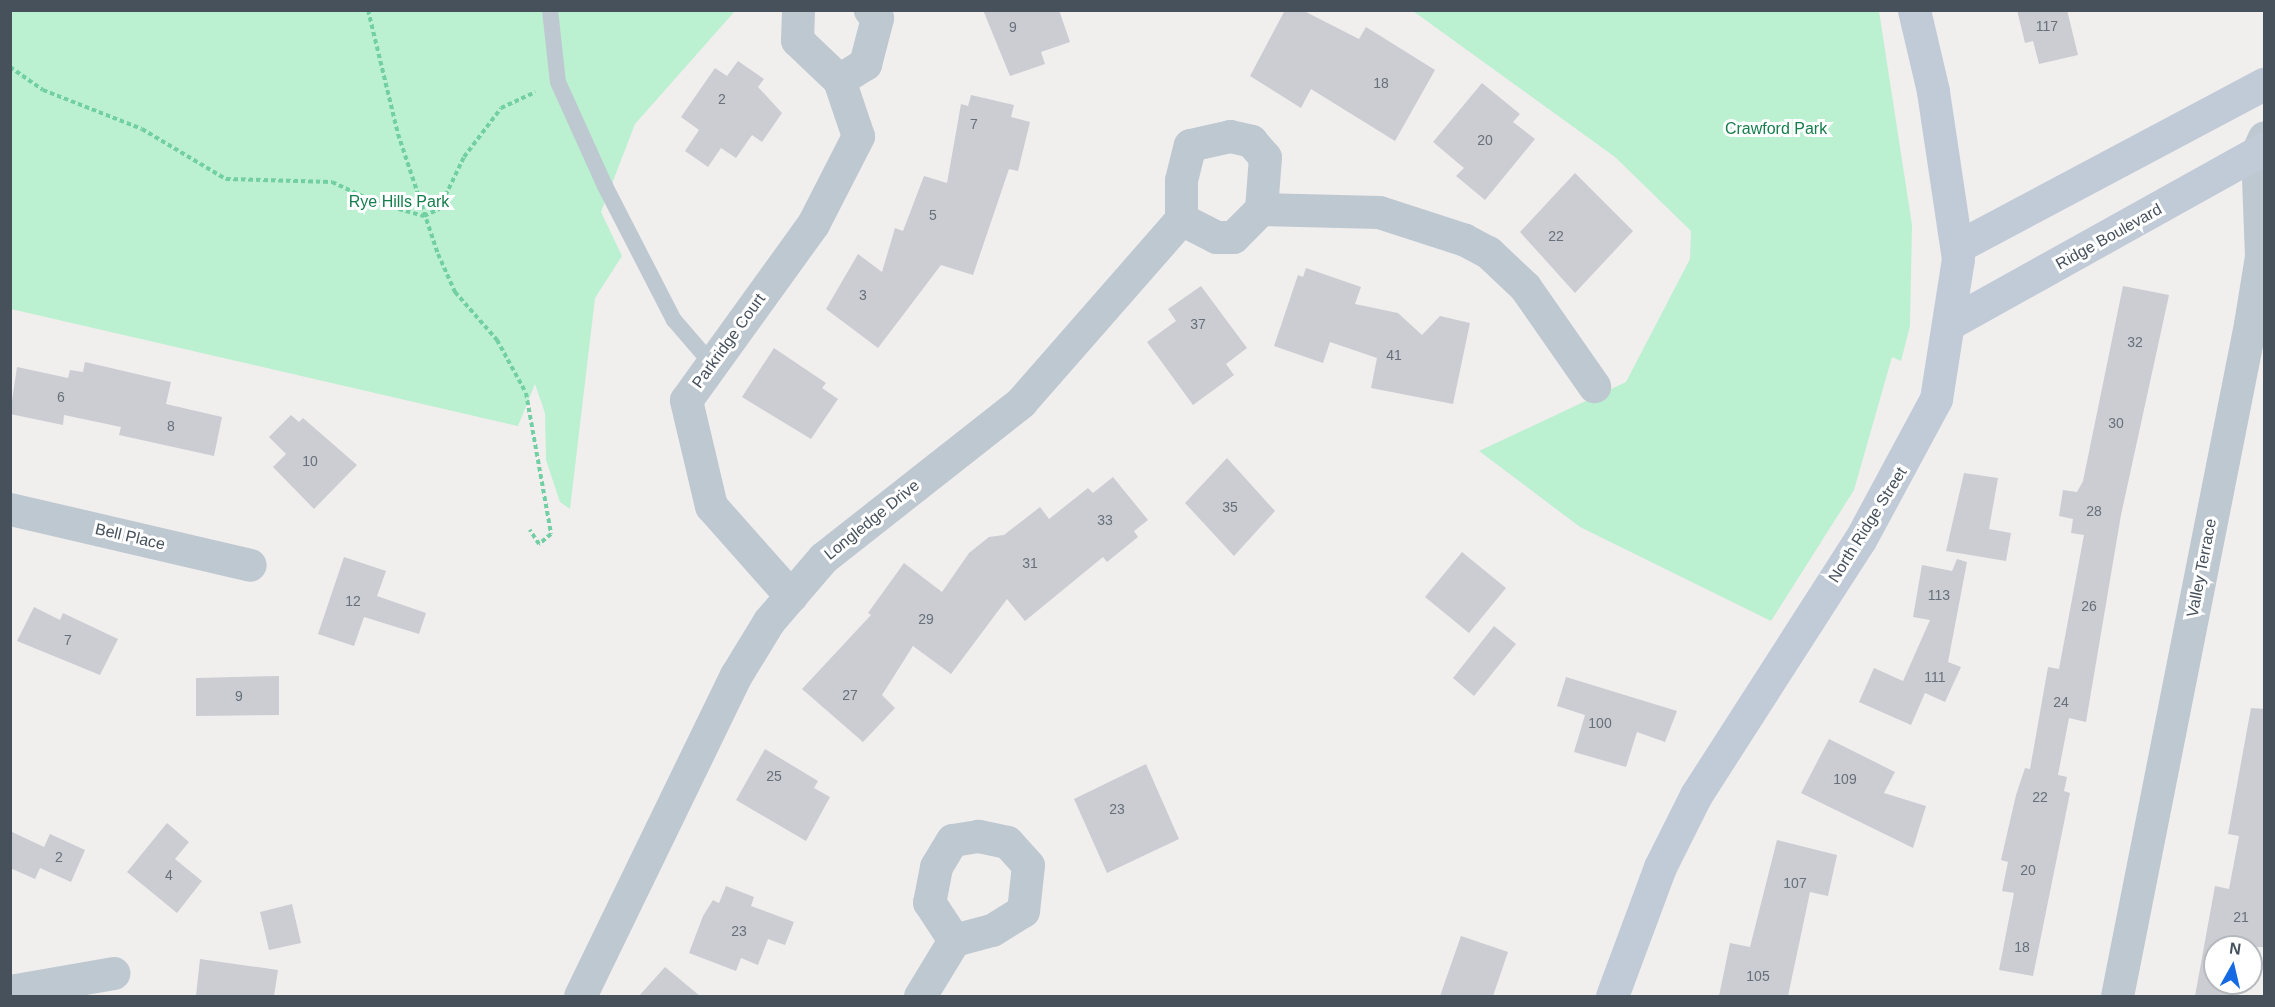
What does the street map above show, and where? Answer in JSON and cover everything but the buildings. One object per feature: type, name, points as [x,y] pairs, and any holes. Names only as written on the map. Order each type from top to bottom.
[{"type":"street","name":"Parkridge Court","points":[[791,596],[711,506],[686,400],[813,225],[858,136],[839,80],[797,40],[798,10]]},
{"type":"street","points":[[839,80],[865,64],[877,18],[870,10]]},
{"type":"street","name":"North Ridge Street","points":[[1612,996],[1660,867],[1696,795],[1907,461],[1936,399],[1952,322],[1957,247],[1914,10]]},
{"type":"street","points":[[1957,247],[2265,84]]},
{"type":"street","points":[[1230,136],[1251,141],[1265,157],[1260,209],[1233,237],[1216,237],[1181,219],[1181,180],[1190,146],[1230,136]]},
{"type":"street","name":"Ridge Boulevard","points":[[1952,322],[2262,146]]},
{"type":"street","name":"Valley Terrace","points":[[2117,996],[2250,324],[2261,256],[2262,146]]},
{"type":"street","points":[[1260,209],[1380,212],[1488,252],[1525,288],[1594,386]]},
{"type":"street","name":"Longledge Drive","points":[[580,996],[736,675],[791,596],[823,558],[1021,402],[1181,219]]},
{"type":"street","name":"Bell Place","points":[[10,509],[250,565]]},
{"type":"street","points":[[920,996],[954,940]]},
{"type":"street","points":[[10,991],[113,973]]},
{"type":"lane","points":[[550,10],[558,82],[645,272],[674,320],[712,364]]},
{"type":"path","points":[[368,10],[424,216],[455,292],[497,340],[526,393],[551,534],[539,544],[530,530]]},
{"type":"path","points":[[10,67],[43,90],[142,129],[226,179],[332,182],[377,203],[424,216],[439,208],[464,158],[501,108],[558,82]]},
{"type":"green space","name":"Rye Hills Park","points":[[11,11],[735,11],[635,124],[601,212],[622,256],[595,298],[570,509],[560,502],[546,460],[545,413],[535,384],[518,426],[11,309]]},
{"type":"green space","name":"Crawford Park","points":[[1413,11],[1879,11],[1912,225],[1910,326],[1901,361],[1892,357],[1854,490],[1771,621],[1580,527],[1479,451],[1626,382],[1690,259],[1691,231],[1615,157]]}]
